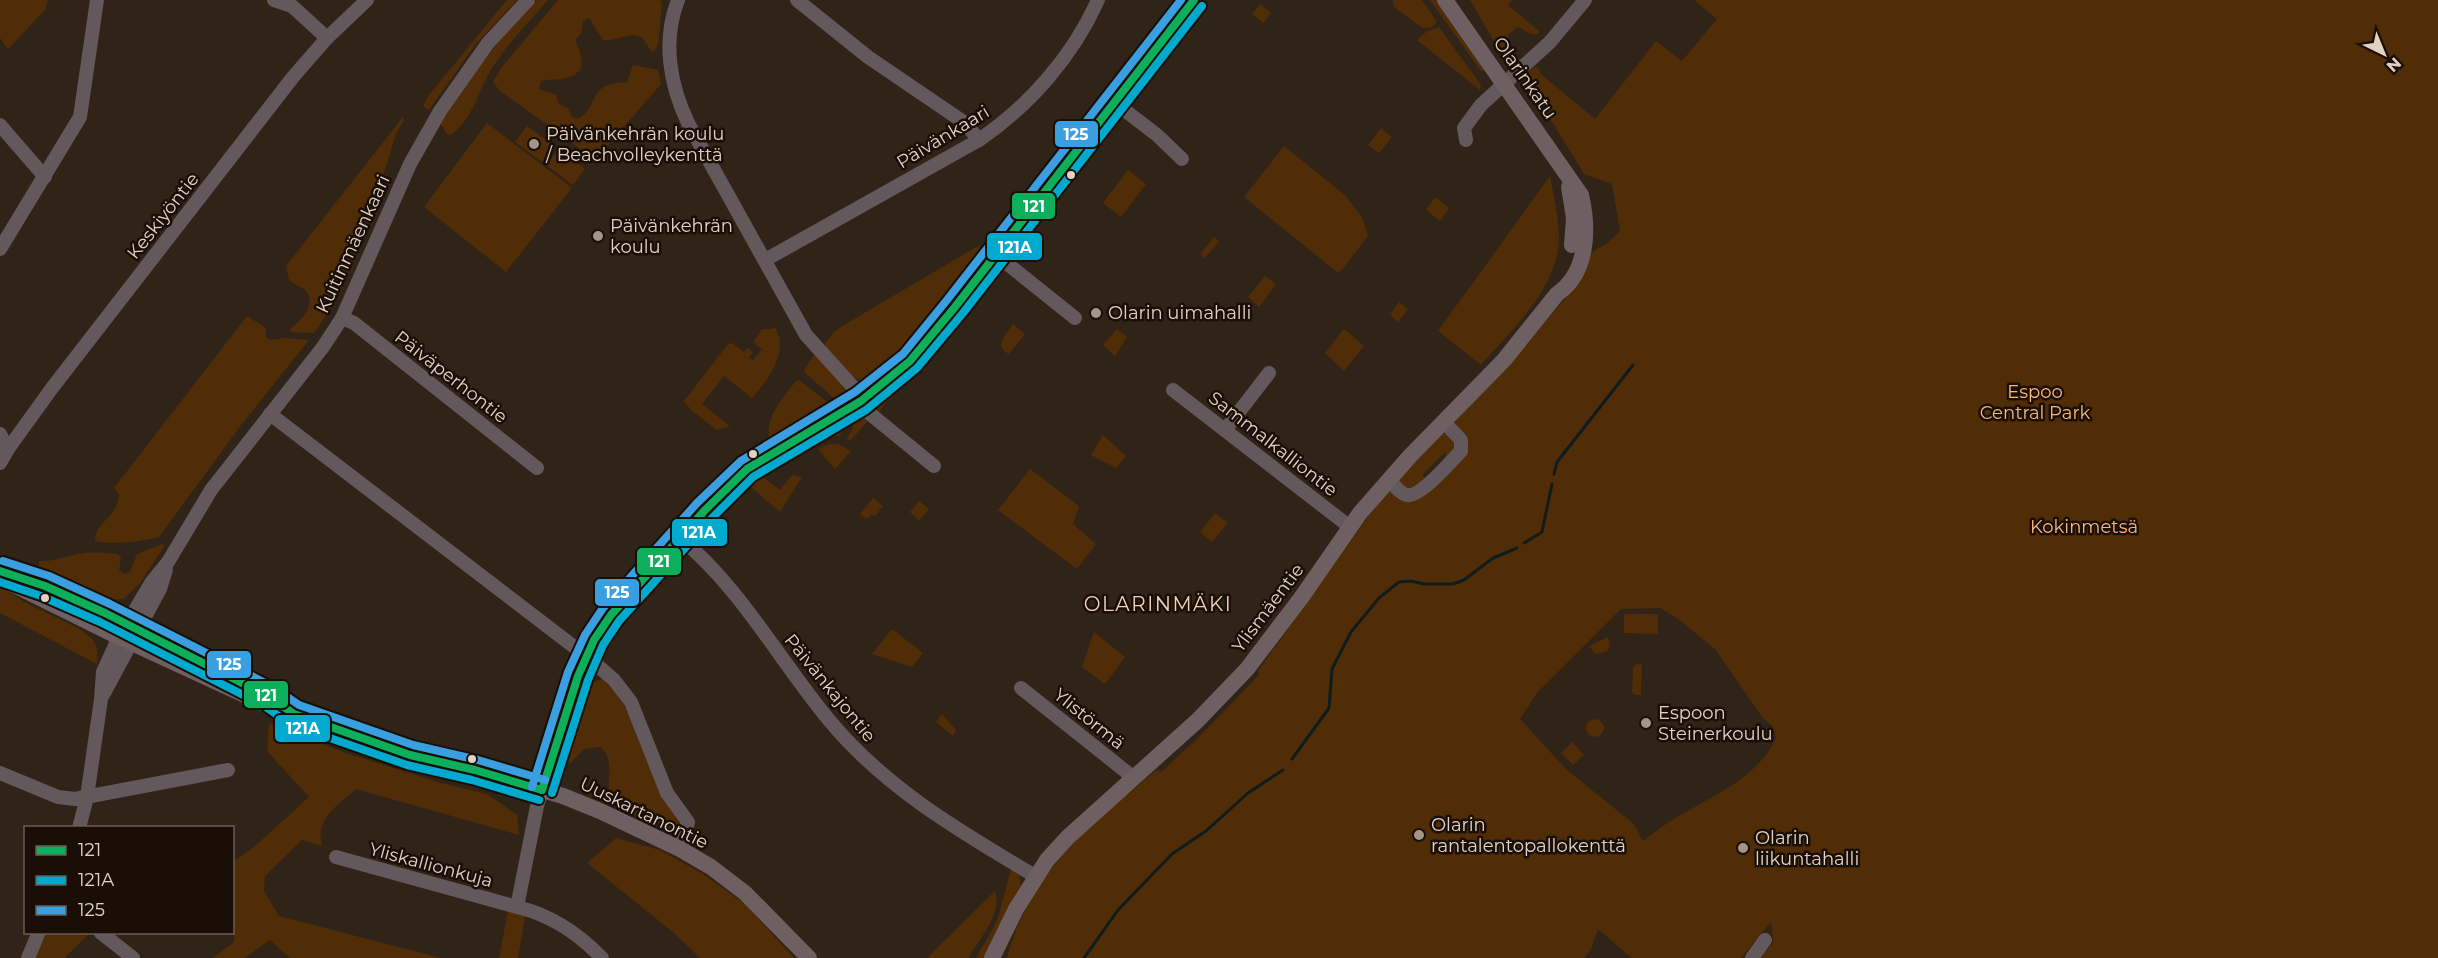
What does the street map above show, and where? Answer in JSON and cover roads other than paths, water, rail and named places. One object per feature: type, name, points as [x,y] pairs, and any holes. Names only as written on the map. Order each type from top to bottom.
[{"type":"main road","name":"Olarinkatu","points":[[1445,0],[1553,152],[1569,181],[1579,241]]},
{"type":"main road","name":"Ylismäentie","points":[[992,958],[1035,876],[1068,837],[1198,720],[1247,669],[1301,598],[1350,527],[1389,479],[1504,360],[1557,294],[1579,241]]},
{"type":"main road","name":"Uuskartanontie","points":[[0,571],[45,586],[129,633]]},
{"type":"main road","name":"Uuskartanontie","points":[[0,578],[268,696],[294,714],[410,755],[474,770],[564,796],[600,811],[680,849],[711,867],[745,893],[808,958]]},
{"type":"main road","name":"Ylismäentie","points":[[1002,958],[1004,936]]},
{"type":"street","points":[[0,249],[80,117],[97,0]]},
{"type":"street","points":[[274,0],[292,6],[327,38]]},
{"type":"street","name":"Keskiyöntie","points":[[0,464],[8,449],[52,388],[293,77],[327,38],[367,0]]},
{"type":"street","name":"Kuitinmäenkaari","points":[[80,826],[87,797],[103,672],[160,589],[168,562],[211,490],[323,347],[342,318],[410,164],[433,123],[488,43],[528,0]]},
{"type":"street","points":[[678,0],[670,28],[670,46],[675,94],[688,123],[806,334],[847,380],[876,420],[934,466]]},
{"type":"street","points":[[797,0],[868,57],[965,123],[979,140]]},
{"type":"street","name":"Päivänkaari","points":[[765,260],[979,140],[1006,120],[1033,95],[1074,43],[1089,21],[1098,0]]},
{"type":"street","points":[[517,907],[537,806],[561,726],[586,656],[601,627],[680,538],[747,469],[861,400],[897,372],[919,351],[1194,0]]},
{"type":"street","points":[[1466,140],[1464,128],[1481,105],[1550,42],[1585,0]]},
{"type":"street","points":[[1114,102],[1182,159]]},
{"type":"street","points":[[0,125],[45,177]]},
{"type":"street","points":[[995,254],[1076,318]]},
{"type":"street","name":"Päiväperhontie","points":[[342,318],[354,324],[537,468]]},
{"type":"street","points":[[1225,430],[1269,372]]},
{"type":"street","name":"Sammalkalliontie","points":[[1173,390],[1350,527]]},
{"type":"street","points":[[270,414],[586,656],[614,680],[631,702],[667,793],[688,822],[688,829],[680,849]]},
{"type":"street","points":[[1389,479],[1403,494],[1417,493],[1461,451],[1463,446],[1461,440],[1444,422]]},
{"type":"street","points":[[0,434],[8,449]]},
{"type":"street","name":"Päivänkajontie","points":[[680,538],[712,567],[829,720],[860,755],[902,791],[1035,876]]},
{"type":"street","name":"Ylistörmä","points":[[1021,688],[1134,778]]},
{"type":"street","points":[[0,773],[58,797],[75,799],[228,770]]},
{"type":"street","name":"Yliskallionkuja","points":[[336,857],[538,913],[582,938],[602,958]]},
{"type":"street","points":[[28,958],[39,934]]},
{"type":"street","points":[[101,934],[133,958]]},
{"type":"street","points":[[1752,958],[1765,940]]},
{"type":"waterway","points":[[1554,474],[1557,462],[1633,365]]},
{"type":"waterway","points":[[1524,543],[1542,532],[1552,484]]},
{"type":"waterway","points":[[1292,759],[1329,708],[1332,669],[1351,632],[1379,598],[1399,582],[1453,584],[1464,580],[1493,558],[1517,548]]},
{"type":"waterway","points":[[1084,958],[1118,910],[1172,854],[1206,831],[1248,793],[1283,770]]},
{"type":"place","name":"Päivänkehrän koulu / Beachvolleykenttä","points":[[534,144]]},
{"type":"place","name":"Päivänkehrän koulu","points":[[598,236]]},
{"type":"place","name":"Olarin uimahalli","points":[[1096,313]]},
{"type":"place","name":"Espoon Steinerkoulu","points":[[1646,723]]},
{"type":"place","name":"Olarin rantalentopallokenttä","points":[[1419,835]]},
{"type":"place","name":"Olarin liikuntahalli","points":[[1743,848]]},
{"type":"district","name":"OLARINMÄKI","points":[[1158,604]]},
{"type":"park label","name":"Espoo Central Park","points":[[2035,402]]},
{"type":"park label","name":"Kokinmetsä","points":[[2084,527]]}]
